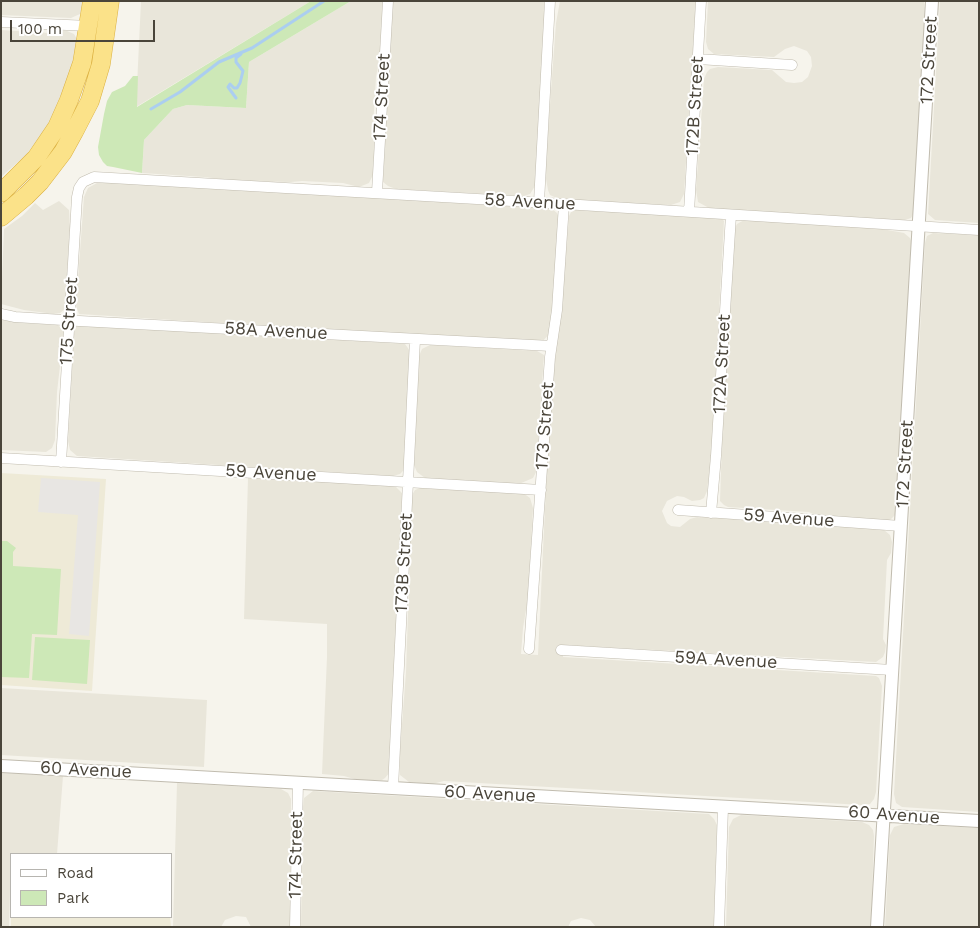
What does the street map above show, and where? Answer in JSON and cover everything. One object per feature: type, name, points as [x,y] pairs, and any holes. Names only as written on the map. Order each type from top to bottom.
[{"type":"highway","points":[[1,194],[36,158],[57,127],[77,82],[89,26],[92,1]]},
{"type":"highway","points":[[1,217],[26,196],[52,167],[74,132],[84,112],[101,64],[107,33],[110,1]]},
{"type":"street","name":"174 Street","points":[[377,192],[388,1]]},
{"type":"street","points":[[539,202],[550,1]]},
{"type":"street","name":"172B Street","points":[[689,212],[701,1]]},
{"type":"street","name":"172 Street","points":[[877,927],[932,1]]},
{"type":"street","points":[[1,22],[89,26]]},
{"type":"street","points":[[698,59],[792,65]]},
{"type":"street","name":"58 Avenue","points":[[84,182],[94,177],[103,176],[979,230]]},
{"type":"street","name":"175 Street","points":[[61,462],[76,197],[79,188],[84,182]]},
{"type":"street","name":"173 Street","points":[[529,649],[551,346],[557,310],[564,204]]},
{"type":"street","name":"172A Street","points":[[711,512],[731,214]]},
{"type":"street","name":"58A Avenue","points":[[1,314],[70,320],[551,346]]},
{"type":"street","name":"173B Street","points":[[393,788],[415,339]]},
{"type":"street","name":"59 Avenue","points":[[1,458],[540,490]]},
{"type":"street","name":"59 Avenue","points":[[678,510],[901,526]]},
{"type":"street","name":"59A Avenue","points":[[561,650],[892,670]]},
{"type":"street","name":"60 Avenue","points":[[1,766],[723,807],[883,814],[979,821]]},
{"type":"street","name":"174 Street","points":[[295,927],[298,782]]},
{"type":"street","points":[[719,927],[723,807]]},
{"type":"shaded area","points":[[1,1],[84,1],[80,14],[71,18],[1,15]]},
{"type":"shaded area","points":[[141,1],[311,1],[136,107]]},
{"type":"shaded area","points":[[351,1],[383,1],[373,127],[375,135],[373,175],[369,183],[359,187],[343,183],[237,181],[142,173],[144,140],[173,109],[187,105],[246,108],[249,62]]},
{"type":"shaded area","points":[[392,1],[544,1],[535,186],[530,194],[524,196],[396,189],[383,182]]},
{"type":"shaded area","points":[[560,1],[696,1],[684,194],[680,202],[671,205],[624,203],[559,199],[550,195],[546,179],[546,159],[556,23]]},
{"type":"shaded area","points":[[708,1],[924,1],[925,41],[915,211],[911,218],[905,220],[783,214],[709,208],[698,202],[696,190],[704,79],[707,72],[718,67],[772,70],[786,82],[794,83],[802,82],[808,77],[812,66],[811,57],[807,51],[794,46],[785,49],[774,57],[714,54],[708,49],[706,42]]},
{"type":"shaded area","points":[[940,1],[979,1],[979,223],[935,220],[928,214]]},
{"type":"shaded area","points":[[1,30],[49,33],[55,30],[67,31],[74,34],[78,41],[74,63],[63,95],[47,127],[26,155],[1,177]]},
{"type":"shaded area","points":[[97,183],[142,183],[552,209],[559,218],[553,307],[549,334],[543,341],[79,314],[76,306],[84,197],[88,188]]},
{"type":"shaded area","points":[[59,201],[69,210],[70,228],[65,309],[60,313],[54,314],[24,310],[1,304],[4,229],[22,216],[35,203],[43,210]]},
{"type":"shaded area","points":[[575,210],[694,216],[722,219],[724,221],[711,459],[707,491],[704,498],[700,500],[692,501],[677,496],[667,501],[662,511],[667,523],[671,526],[680,527],[690,519],[697,517],[825,524],[884,530],[890,535],[892,542],[891,553],[887,560],[883,639],[886,645],[883,657],[876,662],[564,645],[563,657],[876,676],[879,678],[882,686],[876,792],[870,804],[444,781],[432,784],[409,782],[400,775],[406,672],[412,495],[415,490],[420,488],[523,493],[530,498],[533,508],[528,598],[521,654],[538,655],[549,425],[569,216]]},
{"type":"shaded area","points":[[746,219],[882,229],[904,233],[910,238],[912,243],[896,514],[887,521],[815,515],[809,512],[728,507],[720,501],[734,230],[737,224]]},
{"type":"shaded area","points":[[933,233],[979,235],[979,812],[902,807],[896,803],[894,794],[925,243],[927,236]]},
{"type":"shaded area","points":[[2,320],[58,325],[64,331],[57,392],[55,440],[52,448],[46,452],[1,450]]},
{"type":"shaded area","points":[[84,324],[405,344],[410,351],[404,470],[400,474],[393,476],[77,456],[70,450],[68,441],[74,334],[76,327]]},
{"type":"shaded area","points":[[430,345],[537,351],[544,355],[536,472],[533,478],[519,484],[425,478],[417,472],[414,465],[419,356],[422,349]]},
{"type":"shaded area","points":[[1,473],[106,479],[92,691],[1,685]]},
{"type":"shaded area","points":[[41,478],[100,482],[89,636],[69,634],[78,515],[38,512]]},
{"type":"shaded area","points":[[248,478],[390,485],[396,487],[402,493],[390,772],[382,780],[358,780],[344,776],[322,774],[327,624],[244,619]]},
{"type":"shaded area","points":[[1,688],[207,700],[204,767],[1,755]]},
{"type":"shaded area","points":[[1,773],[63,776],[57,853],[10,853],[9,927],[1,927]]},
{"type":"shaded area","points":[[177,783],[281,789],[288,793],[291,799],[290,927],[251,927],[246,917],[236,916],[225,920],[221,927],[173,927]]},
{"type":"shaded area","points":[[313,791],[709,814],[717,825],[714,927],[596,927],[590,920],[581,918],[571,921],[568,927],[301,927],[303,806],[304,798]]},
{"type":"shaded area","points":[[741,815],[862,822],[869,825],[873,830],[874,836],[871,927],[726,927],[729,827],[733,819]]},
{"type":"shaded area","points":[[904,824],[979,828],[979,927],[885,927],[890,835],[894,827]]},
{"type":"shaded area","points":[[11,918],[170,918],[171,927],[11,927]]},
{"type":"green space","points":[[311,1],[351,1],[249,62],[246,108],[187,105],[173,109],[144,140],[142,173],[107,166],[103,162],[99,155],[98,147],[107,101],[112,92],[125,86],[133,76],[138,76],[137,107]]},
{"type":"green space","points":[[1,541],[7,541],[16,548],[13,552],[13,566],[61,569],[57,635],[32,634],[29,678],[1,677]]},
{"type":"green space","points":[[35,637],[90,640],[87,684],[32,680]]},
{"type":"waterway","points":[[151,109],[180,92],[219,62],[252,48],[324,1]]},
{"type":"waterway","points":[[236,98],[228,87],[230,84],[237,88],[240,83],[243,71],[236,62],[236,58],[241,54]]}]
